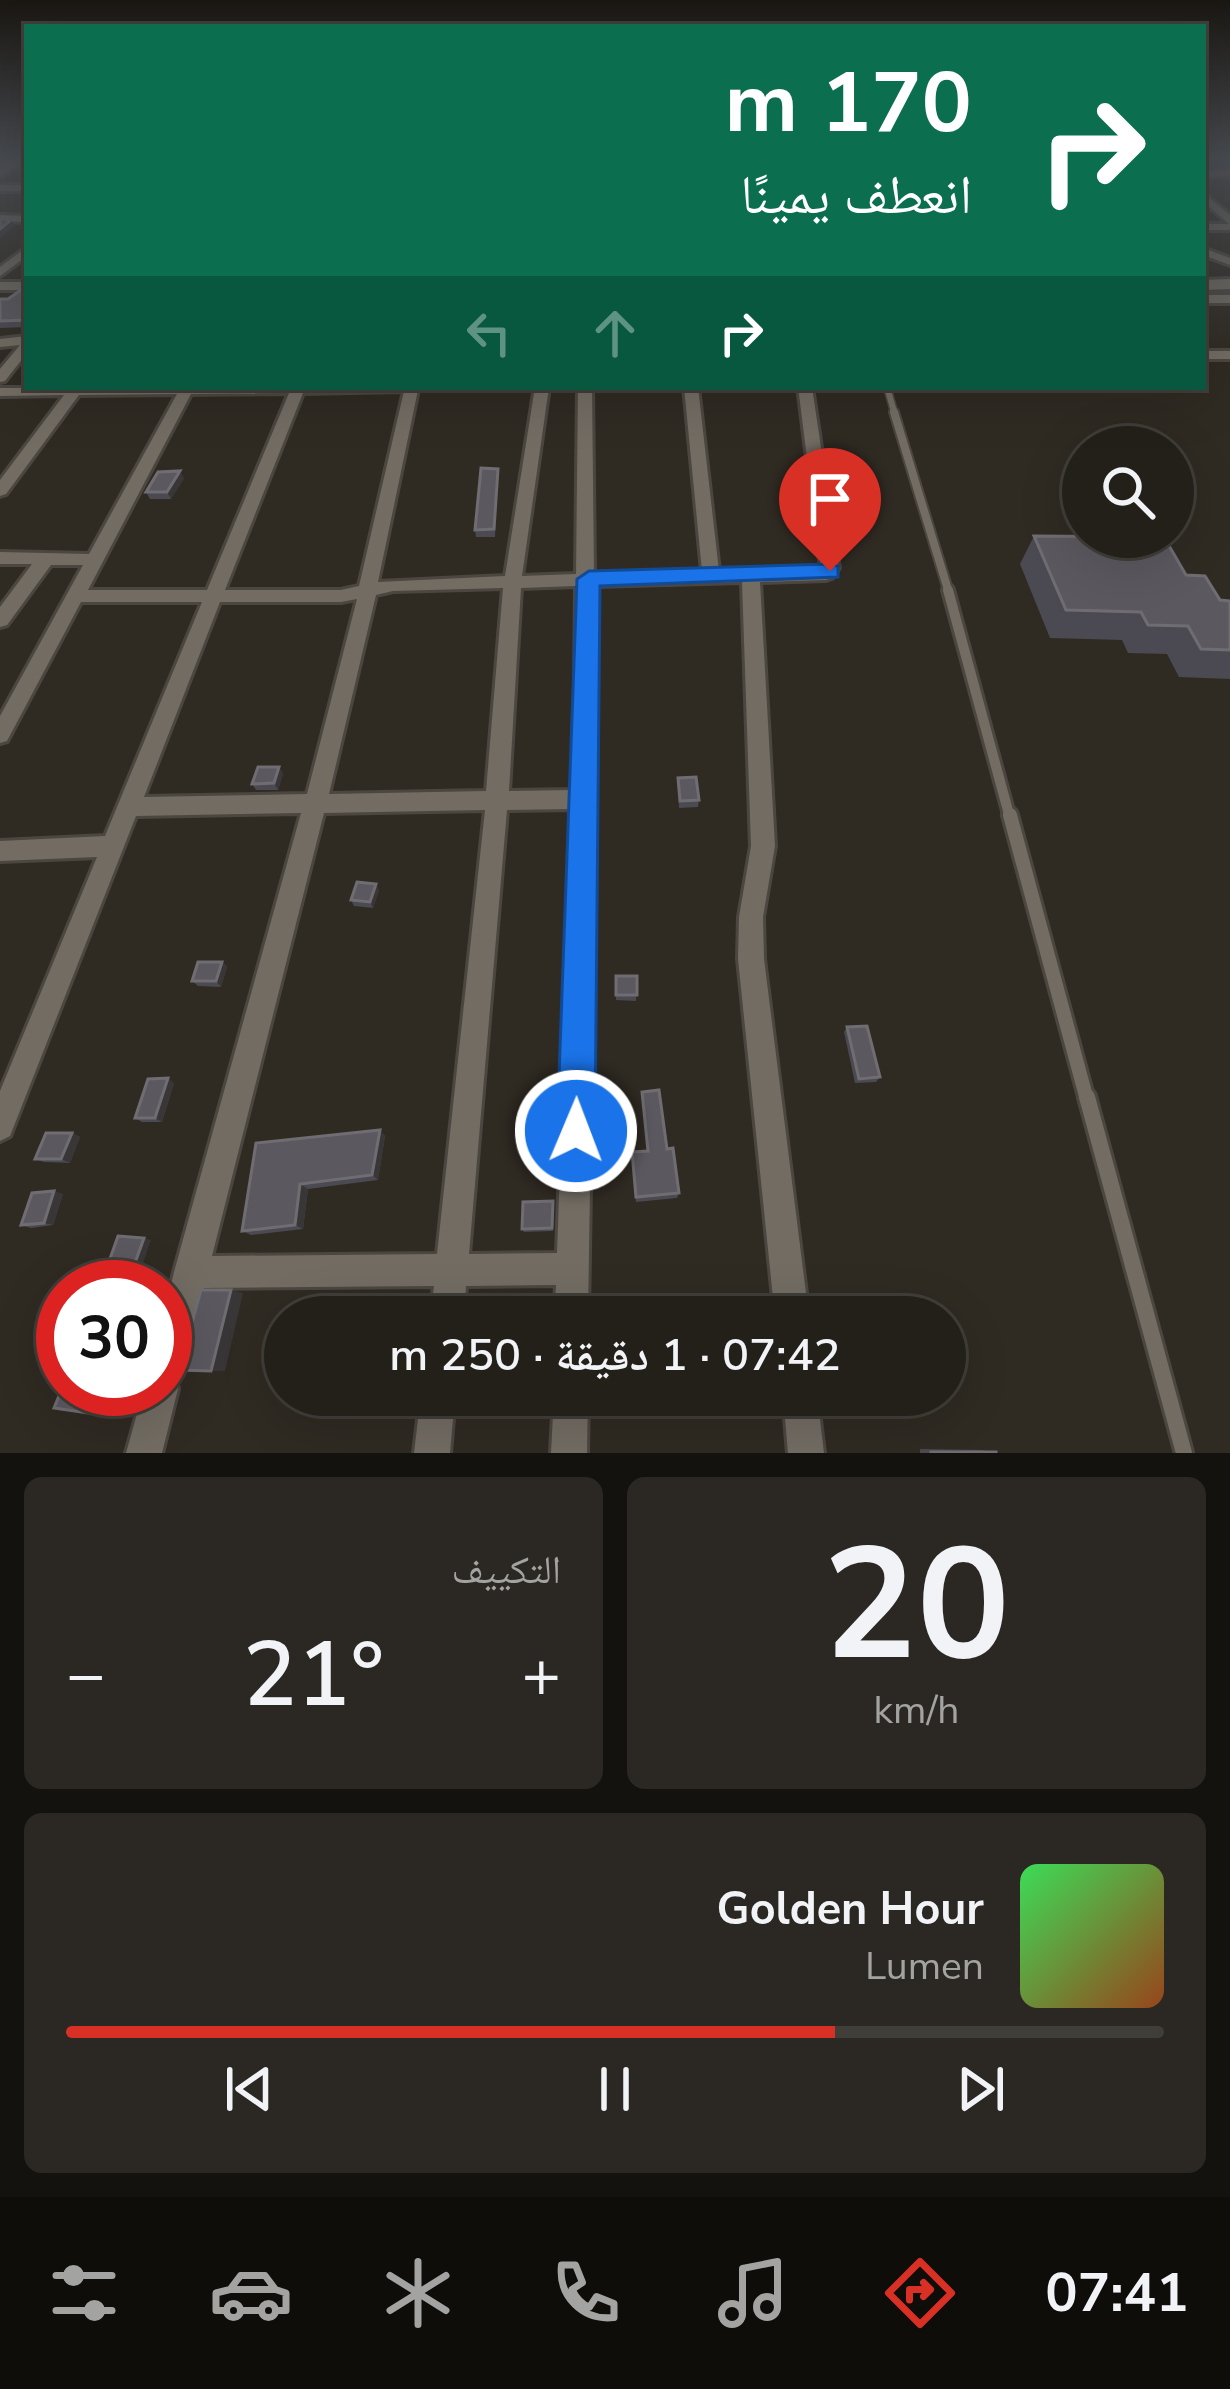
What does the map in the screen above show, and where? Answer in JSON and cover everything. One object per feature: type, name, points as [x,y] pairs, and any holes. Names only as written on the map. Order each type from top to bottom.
[{"type":"street","points":[[0,274],[24,253]]},
{"type":"street","points":[[0,378],[24,346]]},
{"type":"street","points":[[0,392],[150,390]]},
{"type":"street","points":[[0,735],[187,390]]},
{"type":"street","points":[[0,1126],[297,390]]},
{"type":"street","points":[[192,1265],[371,589],[412,390]]},
{"type":"street","points":[[450,1296],[497,799],[507,619],[542,390]]},
{"type":"street","points":[[571,1296],[589,579],[586,390]]},
{"type":"street","points":[[691,390],[711,576]]},
{"type":"street","points":[[77,596],[341,596],[371,589],[830,571],[805,390]]},
{"type":"street","points":[[0,491],[74,392]]},
{"type":"street","points":[[0,558],[96,560]]},
{"type":"street","points":[[0,620],[45,560]]},
{"type":"street","points":[[751,577],[763,846],[750,934],[752,987],[789,1296]]},
{"type":"street","points":[[127,807],[317,800],[585,799]]},
{"type":"street","points":[[0,850],[111,846]]},
{"type":"street","points":[[192,1272],[570,1269]]},
{"type":"street","points":[[145,1453],[154,1416]]},
{"type":"street","points":[[432,1453],[436,1416]]},
{"type":"street","points":[[569,1453],[570,1416]]},
{"type":"street","points":[[802,1416],[806,1453]]},
{"type":"lane","points":[[888,390],[949,593],[1184,1453]]},
{"type":"building","points":[[24,288],[24,320],[0,321],[0,299]]},
{"type":"building","points":[[481,468],[498,469],[494,529],[475,530]]},
{"type":"building","points":[[180,471],[167,492],[146,492],[158,472]]},
{"type":"building","points":[[1034,536],[1062,536],[1062,558],[1176,558],[1186,575],[1205,576],[1220,600],[1230,601],[1230,650],[1201,649],[1188,626],[1148,625],[1141,612],[1066,610]]},
{"type":"building","points":[[258,767],[279,767],[274,783],[252,784]]},
{"type":"building","points":[[696,777],[699,800],[680,801],[678,778]]},
{"type":"building","points":[[357,882],[376,884],[370,902],[351,900]]},
{"type":"building","points":[[198,962],[222,962],[216,981],[192,981]]},
{"type":"building","points":[[616,976],[637,976],[637,995],[616,995]]},
{"type":"building","points":[[867,1026],[880,1077],[859,1079],[847,1027]]},
{"type":"building","points":[[168,1078],[155,1118],[135,1118],[148,1079]]},
{"type":"building","points":[[659,1090],[679,1193],[636,1197],[632,1152],[648,1151],[642,1092]]},
{"type":"building","points":[[380,1130],[372,1175],[300,1184],[295,1225],[242,1231],[256,1143]]},
{"type":"building","points":[[46,1133],[72,1133],[61,1159],[35,1159]]},
{"type":"building","points":[[54,1191],[44,1223],[21,1225],[32,1193]]},
{"type":"building","points":[[553,1201],[552,1228],[522,1229],[523,1202]]},
{"type":"building","points":[[118,1236],[144,1238],[136,1260],[110,1260]]},
{"type":"building","points":[[201,1290],[231,1290],[211,1371],[192,1370],[192,1323]]},
{"type":"route","points":[[576,1131],[589,579],[830,571]]}]
